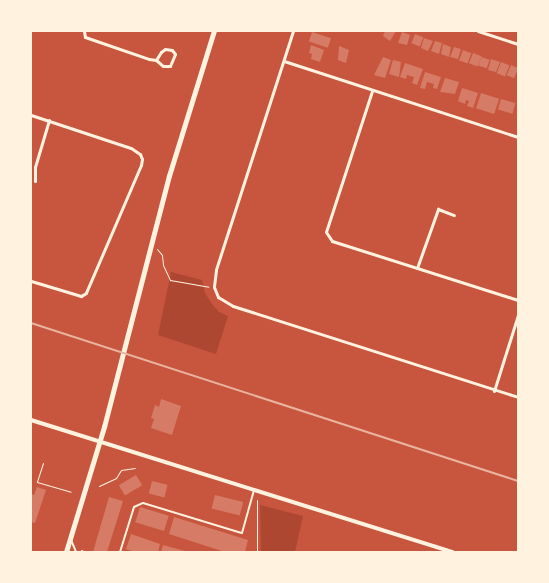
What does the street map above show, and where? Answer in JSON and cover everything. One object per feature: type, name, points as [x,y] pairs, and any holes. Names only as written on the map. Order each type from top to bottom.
[{"type":"main road","points":[[66,552],[100,441],[169,176],[214,31]]},
{"type":"street","points":[[84,31],[85,37],[149,60],[156,60],[163,66],[170,66],[175,54],[172,50],[165,49],[156,60]]},
{"type":"street","points":[[294,31],[216,270],[214,287],[218,297],[233,306],[494,391],[518,396]]},
{"type":"street","points":[[478,31],[518,44]]},
{"type":"street","points":[[284,61],[518,137]]},
{"type":"street","points":[[372,90],[326,232],[332,241],[518,300]]},
{"type":"street","points":[[31,114],[131,148],[140,154],[142,160],[86,293],[81,296],[31,280]]},
{"type":"street","points":[[35,181],[35,167],[48,120]]},
{"type":"street","points":[[417,268],[438,209],[454,215]]},
{"type":"street","points":[[494,391],[518,315]]},
{"type":"street","points":[[31,420],[453,552]]},
{"type":"lane","points":[[120,552],[134,507],[143,503],[242,533],[255,489]]},
{"type":"lane","points":[[70,538],[76,552]]},
{"type":"path","points":[[151,242],[162,255],[163,265],[170,280],[196,286],[214,287]]},
{"type":"path","points":[[43,463],[37,482],[71,492]]},
{"type":"path","points":[[99,486],[116,478],[120,470],[135,468]]},
{"type":"path","points":[[257,500],[257,552]]},
{"type":"path","points":[[80,550],[86,552]]},
{"type":"shaded area","points":[[171,272],[202,280],[205,293],[212,304],[219,312],[228,316],[216,354],[158,335]]},
{"type":"shaded area","points":[[260,505],[303,516],[295,552],[261,552]]},
{"type":"building","points":[[385,31],[396,31],[390,41],[383,36]]},
{"type":"building","points":[[312,32],[331,38],[328,48],[309,42]]},
{"type":"building","points":[[402,32],[410,35],[407,45],[398,43]]},
{"type":"building","points":[[415,34],[423,37],[420,47],[411,43]]},
{"type":"building","points":[[424,38],[433,41],[428,51],[421,48]]},
{"type":"building","points":[[435,41],[442,43],[439,54],[431,51]]},
{"type":"building","points":[[443,44],[451,47],[449,57],[441,54]]},
{"type":"building","points":[[311,45],[324,50],[320,62],[311,59],[312,54],[309,53]]},
{"type":"building","points":[[339,46],[349,50],[346,63],[338,60]]},
{"type":"building","points":[[454,47],[461,49],[458,59],[450,57]]},
{"type":"building","points":[[463,50],[471,53],[467,63],[459,60]]},
{"type":"building","points":[[473,53],[481,56],[477,66],[469,63]]},
{"type":"building","points":[[383,57],[391,60],[385,78],[374,75]]},
{"type":"building","points":[[481,57],[490,60],[487,68],[478,66]]},
{"type":"building","points":[[491,59],[500,62],[496,72],[488,70]]},
{"type":"building","points":[[393,60],[401,62],[399,77],[389,74]]},
{"type":"building","points":[[501,62],[509,65],[505,76],[497,73]]},
{"type":"building","points":[[405,63],[423,69],[417,85],[412,83],[414,77],[407,75],[406,79],[400,77]]},
{"type":"building","points":[[511,65],[518,68],[514,78],[507,75]]},
{"type":"building","points":[[425,72],[441,77],[437,89],[433,88],[434,84],[427,82],[425,89],[420,88]]},
{"type":"building","points":[[445,78],[459,82],[455,94],[440,92]]},
{"type":"building","points":[[462,88],[478,93],[473,108],[467,106],[469,101],[466,100],[465,104],[458,101]]},
{"type":"building","points":[[481,93],[499,99],[494,114],[476,108]]},
{"type":"building","points":[[501,99],[515,103],[512,114],[498,110]]},
{"type":"building","points":[[161,399],[181,406],[172,435],[151,428],[154,419],[151,418],[155,405],[159,407]]},
{"type":"building","points":[[136,475],[142,485],[125,496],[119,485]]},
{"type":"building","points":[[152,481],[168,485],[164,497],[149,494]]},
{"type":"building","points":[[37,487],[46,490],[35,523],[31,522],[31,494],[34,495]]},
{"type":"building","points":[[215,495],[243,502],[240,516],[212,509]]},
{"type":"building","points":[[109,497],[123,501],[107,552],[93,552]]},
{"type":"building","points":[[140,507],[169,516],[164,531],[135,522]]},
{"type":"building","points":[[174,517],[248,540],[245,552],[225,552],[169,534]]},
{"type":"building","points":[[131,534],[160,544],[158,552],[135,552],[126,549]]},
{"type":"building","points":[[163,545],[185,551],[185,552],[161,552]]},
{"type":"railway","points":[[31,323],[518,481]]}]
